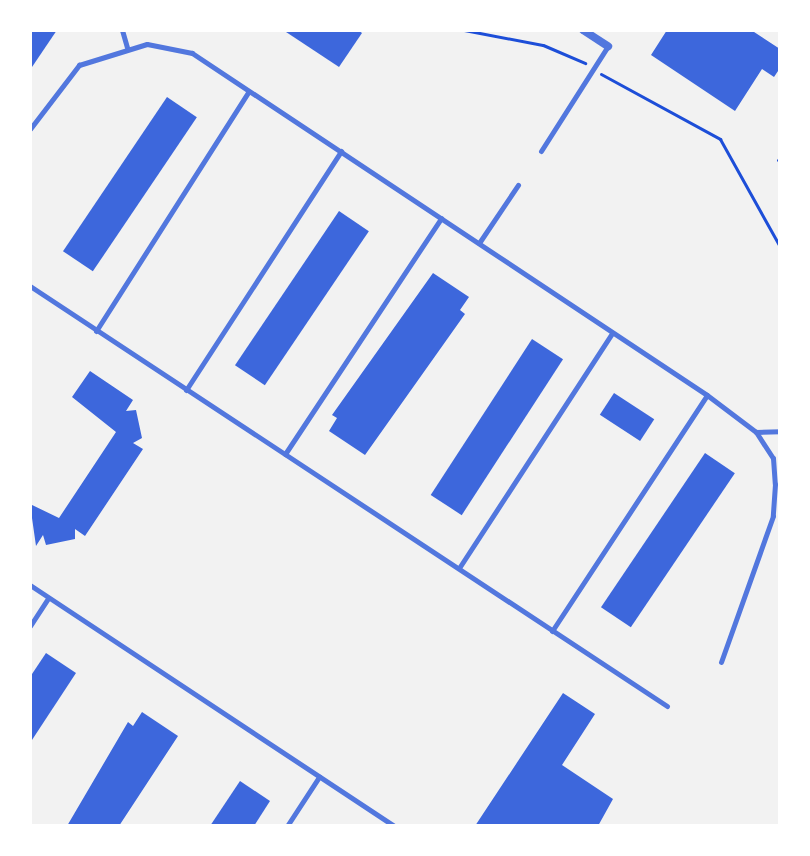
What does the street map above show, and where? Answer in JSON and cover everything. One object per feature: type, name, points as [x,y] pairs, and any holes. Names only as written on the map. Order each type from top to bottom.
[{"type":"street","points":[[583,30],[608,46]]},
{"type":"lane","points":[[122,30],[127,47]]},
{"type":"lane","points":[[30,129],[71,72],[127,47],[174,46],[341,151],[707,395],[756,432],[773,458],[773,516],[721,662]]},
{"type":"lane","points":[[541,151],[608,46]]},
{"type":"lane","points":[[96,331],[248,92]]},
{"type":"lane","points":[[186,390],[341,151]]},
{"type":"lane","points":[[479,243],[518,185]]},
{"type":"lane","points":[[285,454],[441,218]]},
{"type":"lane","points":[[30,286],[667,706]]},
{"type":"lane","points":[[459,568],[612,333]]},
{"type":"lane","points":[[552,631],[707,395]]},
{"type":"lane","points":[[756,432],[780,431]]},
{"type":"lane","points":[[30,585],[394,826]]},
{"type":"lane","points":[[30,626],[48,598]]},
{"type":"lane","points":[[287,826],[319,777]]},
{"type":"path","points":[[464,30],[543,45],[720,139],[780,247]]},
{"type":"building","points":[[30,30],[57,30],[30,70]]},
{"type":"building","points":[[283,30],[358,30],[362,33],[339,67]]},
{"type":"building","points":[[667,30],[751,30],[780,49],[780,68],[774,77],[762,69],[735,111],[651,55]]},
{"type":"building","points":[[167,97],[197,117],[93,271],[63,251]]},
{"type":"building","points":[[339,211],[369,231],[265,385],[235,365]]},
{"type":"building","points":[[433,273],[469,297],[460,310],[465,314],[365,455],[329,431],[337,418],[332,415]]},
{"type":"building","points":[[532,339],[563,359],[462,515],[431,495]]},
{"type":"building","points":[[90,371],[133,400],[126,411],[136,410],[142,438],[133,443],[143,449],[85,536],[75,529],[75,539],[46,545],[43,535],[36,546],[30,504],[59,518],[116,432],[72,397]]},
{"type":"building","points":[[614,393],[654,419],[640,441],[600,415]]},
{"type":"building","points":[[705,453],[735,473],[631,627],[601,607]]},
{"type":"building","points":[[46,653],[76,673],[30,743],[30,677]]},
{"type":"building","points":[[563,693],[595,714],[562,765],[613,799],[598,826],[475,826]]},
{"type":"building","points":[[142,712],[178,736],[119,826],[67,826],[128,722],[133,726]]},
{"type":"building","points":[[240,781],[270,801],[254,826],[210,826]]}]
